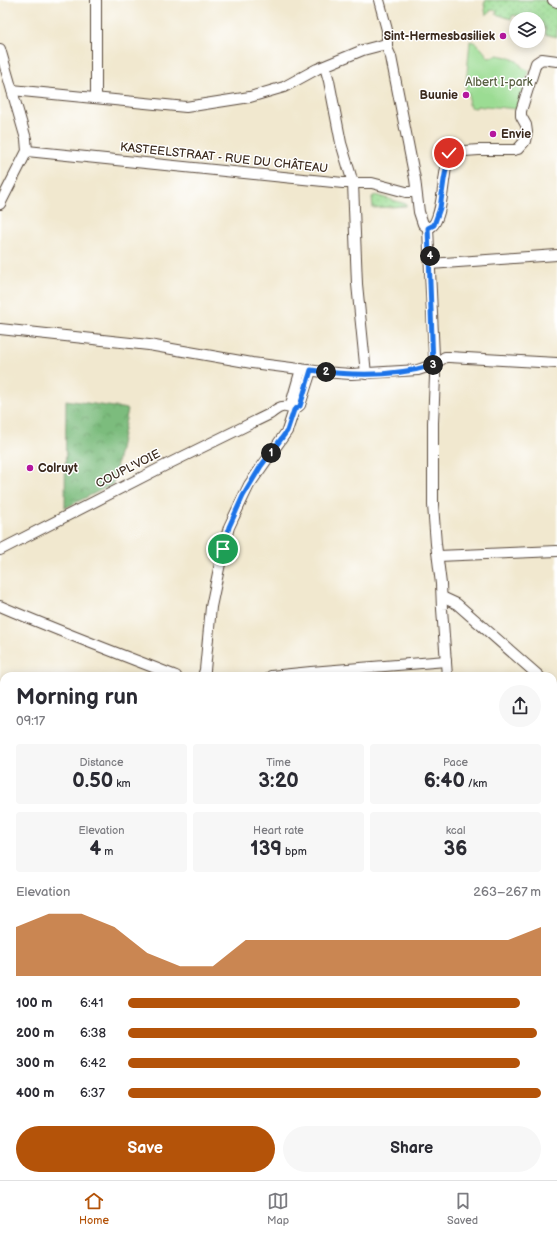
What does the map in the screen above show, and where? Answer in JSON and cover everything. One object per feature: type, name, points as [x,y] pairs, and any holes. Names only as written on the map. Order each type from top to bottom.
[{"type":"street","points":[[96,0],[96,98]]},
{"type":"street","points":[[379,0],[386,30],[386,44],[391,57],[422,221],[424,226],[428,228]]},
{"type":"street","points":[[553,0],[557,2]]},
{"type":"street","points":[[12,90],[186,107],[250,97],[284,87],[317,69],[325,67],[363,50],[386,44]]},
{"type":"street","points":[[0,50],[26,139],[27,151],[0,204]]},
{"type":"street","points":[[428,228],[434,225],[439,214],[445,172],[450,152],[514,150],[521,147],[524,144],[528,132],[520,111],[538,61],[544,58],[557,60]]},
{"type":"street","points":[[325,67],[352,183],[357,284],[366,374]]},
{"type":"street","name":"KASTEELSTRAAT - RUE DU CHÂTEAU","points":[[27,151],[343,183],[372,183],[406,192],[413,192],[416,188]]},
{"type":"street","points":[[428,228],[433,365],[435,377],[433,423],[434,505],[447,672]]},
{"type":"street","points":[[430,264],[557,255]]},
{"type":"street","points":[[0,329],[149,345],[252,363],[306,370],[366,374],[412,371],[433,365],[449,357],[557,363]]},
{"type":"street","points":[[204,672],[210,607],[229,527],[246,491],[261,466],[287,431],[293,414],[300,406],[306,370]]},
{"type":"street","name":"COUPL'VOIE","points":[[0,550],[168,464],[270,414],[293,414]]},
{"type":"street","points":[[438,556],[557,550]]},
{"type":"street","points":[[442,597],[457,604],[534,672]]},
{"type":"street","points":[[0,606],[51,628],[166,672]]},
{"type":"street","points":[[368,672],[446,661]]},
{"type":"green space","points":[[486,0],[544,0],[557,7],[557,37],[545,34],[545,12],[509,12],[509,18],[496,14],[497,11],[492,10],[486,15],[484,4]]},
{"type":"green space","name":"Albert I-park","points":[[470,41],[478,45],[489,58],[498,55],[508,57],[517,61],[523,68],[529,71],[517,109],[485,106],[477,106],[476,108],[468,105],[469,94],[465,94]]},
{"type":"green space","points":[[375,195],[406,204],[406,206],[373,208],[372,197]]},
{"type":"green space","points":[[66,400],[128,409],[113,484],[65,508]]},
{"type":"place","name":"Sint-Hermesbasiliek","points":[[503,36]]},
{"type":"place","name":"Buunie","points":[[466,95]]},
{"type":"place","name":"Envie","points":[[493,134]]},
{"type":"place","name":"Colruyt","points":[[30,468]]},
{"type":"route","points":[[223,549],[229,527],[243,496],[261,466],[287,431],[294,410],[300,406],[311,370],[366,374],[412,371],[433,365],[430,249],[428,228],[434,225],[439,214],[449,153]]}]
